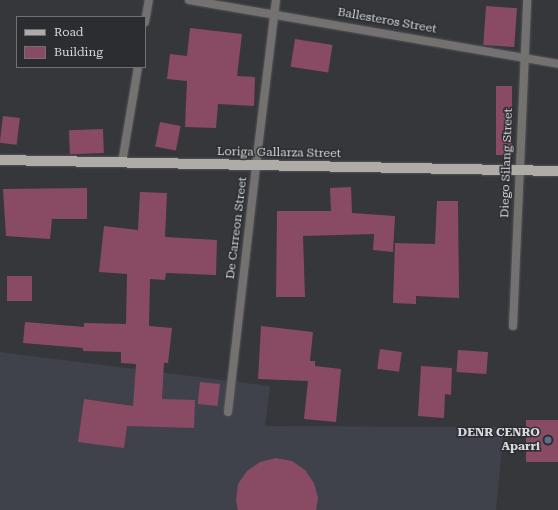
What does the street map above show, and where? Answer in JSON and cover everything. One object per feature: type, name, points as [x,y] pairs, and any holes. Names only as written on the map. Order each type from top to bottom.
[{"type":"main road","name":"Loriga Gallarza Street","points":[[0,160],[558,171]]},
{"type":"street","points":[[146,16],[149,0]]},
{"type":"street","name":"Ballesteros Street","points":[[189,0],[274,13],[558,64]]},
{"type":"street","name":"De Carreon Street","points":[[228,412],[276,0]]},
{"type":"street","name":"Diego Silang Street","points":[[513,326],[527,0]]},
{"type":"street","points":[[122,163],[138,68]]},
{"type":"shaded area","points":[[0,352],[270,386],[265,426],[504,427],[496,510],[0,510]]},
{"type":"building","points":[[486,6],[517,8],[514,47],[483,45]]},
{"type":"building","points":[[190,28],[242,34],[237,76],[255,77],[254,106],[218,104],[216,128],[185,127],[187,81],[167,79],[170,54],[187,56]]},
{"type":"building","points":[[295,39],[333,45],[328,73],[291,67]]},
{"type":"building","points":[[496,86],[512,86],[512,155],[496,155]]},
{"type":"building","points":[[3,116],[20,118],[17,145],[0,143]]},
{"type":"building","points":[[160,122],[181,126],[176,151],[155,147]]},
{"type":"building","points":[[103,129],[104,153],[70,154],[69,130]]},
{"type":"building","points":[[351,187],[352,213],[395,216],[393,252],[373,250],[374,234],[303,236],[305,297],[276,297],[277,211],[331,211],[330,188]]},
{"type":"building","points":[[87,188],[87,219],[52,219],[50,239],[6,236],[3,189]]},
{"type":"building","points":[[140,192],[167,193],[165,237],[217,240],[216,275],[166,273],[165,280],[150,279],[149,326],[172,328],[168,363],[164,363],[162,399],[195,400],[194,428],[127,426],[124,448],[78,442],[84,399],[133,406],[136,364],[121,363],[121,352],[83,351],[83,348],[23,343],[25,322],[84,327],[84,323],[126,324],[127,274],[99,272],[104,226],[138,230]]},
{"type":"building","points":[[437,201],[458,201],[459,298],[416,296],[416,304],[393,303],[395,243],[435,244]]},
{"type":"building","points":[[7,276],[32,276],[32,301],[7,301]]},
{"type":"building","points":[[261,326],[313,332],[310,361],[315,361],[315,366],[341,369],[336,422],[304,419],[308,381],[258,379]]},
{"type":"building","points":[[380,349],[402,352],[399,372],[377,369]]},
{"type":"building","points":[[458,350],[488,352],[486,374],[456,372]]},
{"type":"building","points":[[421,366],[452,368],[451,395],[445,394],[444,418],[418,416]]},
{"type":"building","points":[[200,382],[220,384],[218,406],[198,404]]},
{"type":"building","points":[[526,420],[558,420],[558,462],[526,462]]},
{"type":"building","points":[[276,458],[292,461],[305,470],[314,483],[318,498],[316,510],[238,510],[236,500],[238,484],[247,471],[260,462]]},
{"type":"place","name":"DENR CENRO Aparri","points":[[548,440]]}]
